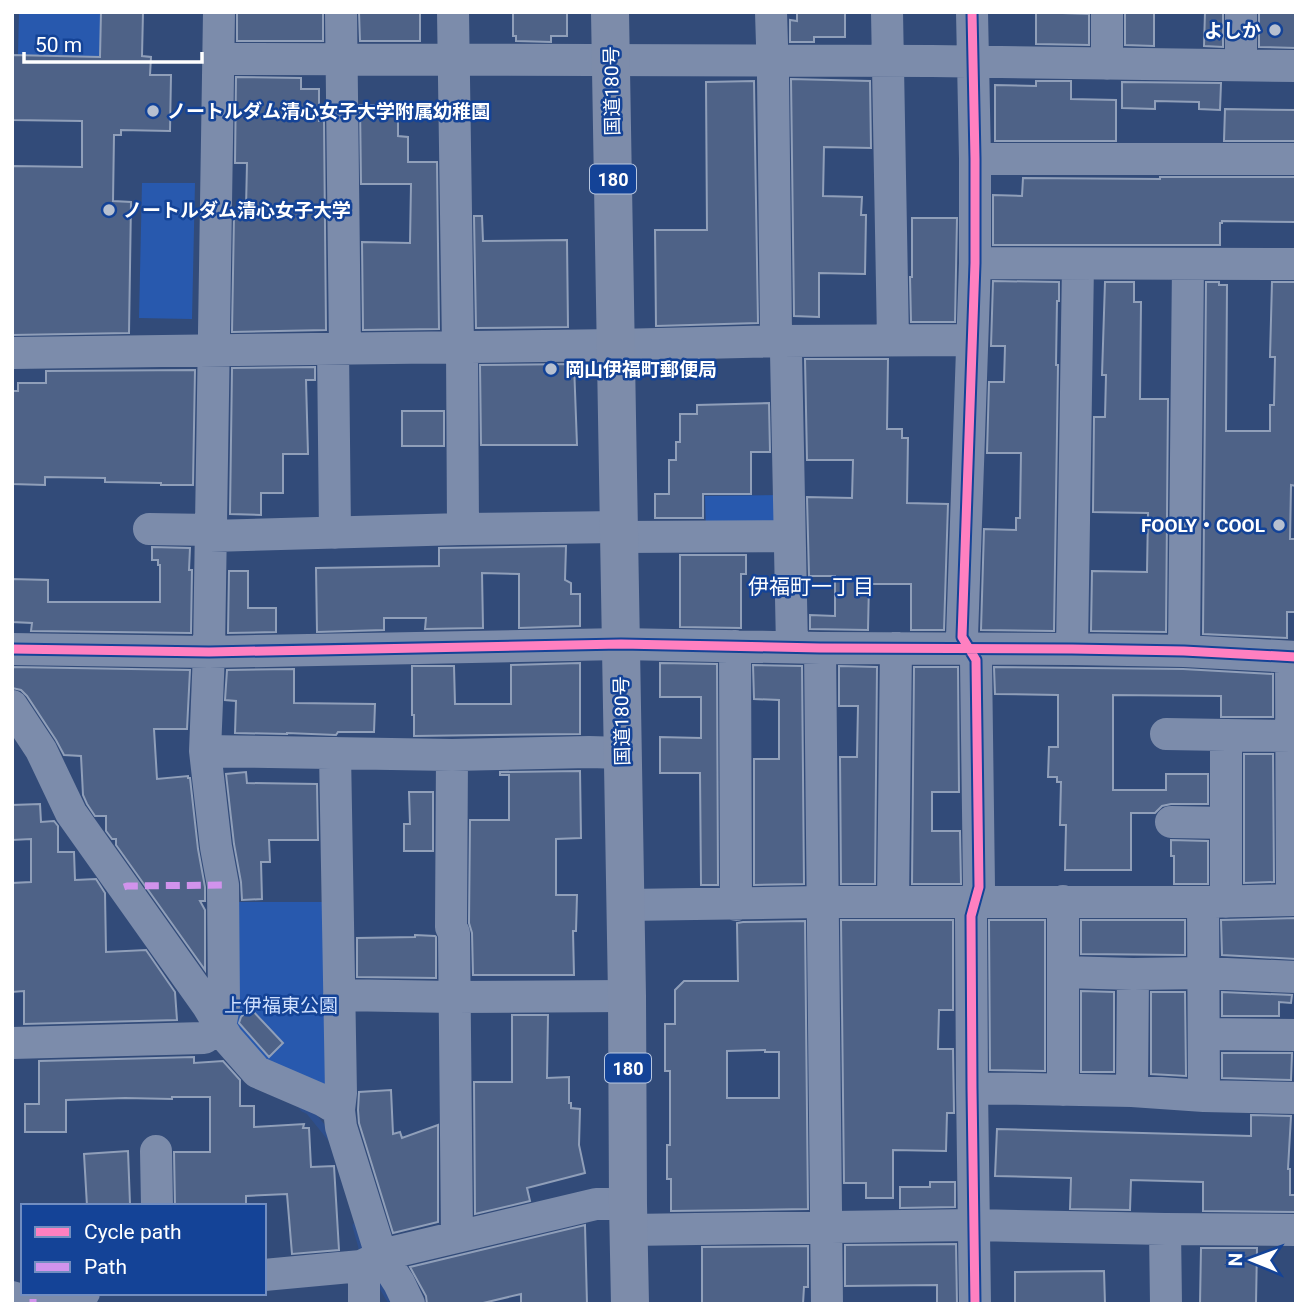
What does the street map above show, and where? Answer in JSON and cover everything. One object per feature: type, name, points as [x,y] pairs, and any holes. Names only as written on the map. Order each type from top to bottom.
[{"type":"highway","name":"国道180号","points":[[610,12],[626,905],[630,1304]]},
{"type":"street","points":[[213,1032],[224,1006],[222,885],[205,751],[209,652],[219,12]]},
{"type":"street","points":[[335,533],[343,59],[341,12]]},
{"type":"street","points":[[453,12],[463,529]]},
{"type":"street","points":[[771,12],[776,332],[786,352],[789,536],[806,647],[821,902],[827,1304]]},
{"type":"street","points":[[887,12],[893,340]]},
{"type":"street","points":[[972,12],[975,263],[962,637],[976,660],[979,887],[971,916],[975,1304]]},
{"type":"street","points":[[1107,12],[1107,64]]},
{"type":"street","points":[[1241,12],[1241,65]]},
{"type":"street","points":[[218,59],[973,61],[1296,66]]},
{"type":"street","points":[[975,159],[1296,159]]},
{"type":"street","points":[[975,263],[1296,264]]},
{"type":"street","points":[[1072,649],[1078,264]]},
{"type":"street","points":[[1184,651],[1188,264]]},
{"type":"street","points":[[12,353],[972,340]]},
{"type":"street","points":[[149,529],[211,533],[335,533],[463,529],[789,536]]},
{"type":"street","points":[[12,649],[209,652],[621,644],[1184,651],[1293,657],[1291,736],[1294,900],[626,905]]},
{"type":"street","points":[[735,646],[736,905]]},
{"type":"street","points":[[893,902],[896,648]]},
{"type":"street","points":[[12,706],[41,750],[71,813],[208,1006],[213,1032]]},
{"type":"street","points":[[1166,734],[1291,736]]},
{"type":"street","points":[[1204,1096],[1203,973],[1226,823],[1226,735]]},
{"type":"street","points":[[205,751],[452,755],[623,753]]},
{"type":"street","points":[[335,753],[341,1093],[339,1110],[371,1261],[364,1280],[364,1304]]},
{"type":"street","points":[[452,755],[451,927],[454,933],[457,1236]]},
{"type":"street","points":[[1171,822],[1226,823]]},
{"type":"street","points":[[1063,901],[1063,1090]]},
{"type":"street","points":[[1063,972],[1296,977]]},
{"type":"street","points":[[1132,1091],[1133,974]]},
{"type":"street","points":[[339,995],[627,996]]},
{"type":"street","points":[[12,1043],[213,1032],[227,1038],[257,1072],[339,1110]]},
{"type":"street","points":[[1204,1034],[1296,1035]]},
{"type":"street","points":[[972,1088],[1296,1098]]},
{"type":"street","points":[[156,1151],[157,1204]]},
{"type":"street","points":[[266,1275],[371,1261],[457,1236],[596,1204],[628,1217],[826,1226],[974,1225],[1296,1230]]},
{"type":"street","points":[[1165,1229],[1166,1304]]},
{"type":"street","points":[[371,1261],[399,1283],[409,1304]]},
{"type":"street","points":[[12,1297],[20,1300],[67,1295]]},
{"type":"green space","points":[[19,12],[101,12],[100,57],[18,55]]},
{"type":"green space","points":[[142,183],[195,183],[192,319],[139,318]]},
{"type":"green space","points":[[782,495],[782,531],[706,531],[705,496]]},
{"type":"green space","name":"上伊福東公園","points":[[229,902],[329,902],[332,1091],[263,1068],[231,1017]]},
{"type":"building","points":[[101,12],[143,12],[142,56],[151,57],[150,75],[171,75],[170,131],[121,130],[121,135],[114,135],[113,201],[131,202],[129,333],[12,335],[12,166],[82,167],[82,121],[12,120],[12,55],[100,57]]},
{"type":"building","points":[[237,12],[323,12],[323,41],[237,41]]},
{"type":"building","points":[[359,12],[420,12],[420,41],[360,41]]},
{"type":"building","points":[[513,12],[567,12],[567,36],[551,36],[551,42],[516,41],[516,36],[513,36]]},
{"type":"building","points":[[797,12],[845,12],[845,37],[814,37],[814,42],[790,42],[790,20],[797,21]]},
{"type":"building","points":[[1036,12],[1089,14],[1089,45],[1036,44]]},
{"type":"building","points":[[1125,12],[1154,12],[1154,46],[1125,45]]},
{"type":"building","points":[[1205,12],[1223,12],[1223,47],[1204,46]]},
{"type":"building","name":"よしか","points":[[1259,12],[1296,12],[1296,48],[1259,47]]},
{"type":"building","points":[[236,77],[301,78],[301,89],[319,89],[319,121],[324,121],[326,330],[232,332],[234,215],[239,215],[239,208],[246,208],[247,163],[235,163]]},
{"type":"building","points":[[791,79],[870,81],[871,148],[824,147],[823,196],[862,197],[861,215],[866,215],[865,274],[819,273],[819,317],[794,316]]},
{"type":"building","points":[[754,81],[758,323],[656,326],[655,230],[707,230],[706,82]]},
{"type":"building","points":[[1036,81],[1071,81],[1071,99],[1116,100],[1116,141],[995,141],[995,85],[1036,86]]},
{"type":"building","points":[[1122,82],[1221,83],[1220,110],[1199,109],[1199,102],[1155,101],[1155,109],[1122,108]]},
{"type":"building","points":[[360,105],[398,105],[398,136],[408,137],[408,162],[437,162],[439,329],[363,330],[362,242],[410,243],[411,184],[361,184]]},
{"type":"building","points":[[1225,109],[1296,110],[1296,141],[1224,141]]},
{"type":"building","points":[[1295,177],[1295,222],[1222,221],[1220,245],[993,245],[993,195],[1022,196],[1023,178]]},
{"type":"building","points":[[474,216],[482,216],[483,241],[567,240],[568,327],[476,328]]},
{"type":"building","points":[[912,218],[957,218],[955,322],[911,322]]},
{"type":"building","points":[[993,281],[1059,282],[1054,631],[981,630],[984,529],[1016,530],[1016,518],[1020,518],[1021,453],[987,453],[989,382],[1004,382],[1005,346],[991,346]]},
{"type":"building","points":[[1105,282],[1134,282],[1134,302],[1141,302],[1140,399],[1168,399],[1166,632],[1091,631],[1092,571],[1147,572],[1148,513],[1093,512],[1094,417],[1105,417],[1106,375],[1102,375]]},
{"type":"building","points":[[1206,282],[1227,285],[1226,431],[1270,431],[1270,405],[1274,405],[1275,357],[1270,357],[1272,282],[1296,282],[1296,486],[1291,485],[1290,539],[1296,539],[1296,612],[1287,612],[1287,638],[1203,634]]},
{"type":"building","points":[[805,359],[888,359],[887,429],[902,429],[902,438],[908,438],[907,503],[948,504],[944,630],[911,630],[911,584],[869,584],[868,630],[810,629],[810,615],[835,616],[835,576],[809,576],[807,497],[852,498],[853,460],[807,460]]},
{"type":"building","points":[[574,364],[577,445],[481,445],[480,365]]},
{"type":"building","points":[[315,367],[315,380],[306,380],[308,454],[283,454],[283,493],[261,493],[261,515],[230,514],[232,368]]},
{"type":"building","points":[[195,370],[193,485],[105,482],[105,478],[45,477],[45,485],[12,484],[12,391],[18,391],[18,383],[46,383],[46,371]]},
{"type":"building","points":[[769,403],[770,452],[751,452],[751,494],[703,494],[703,518],[655,518],[655,494],[669,494],[669,460],[676,460],[676,442],[680,442],[680,414],[697,414],[697,405]]},
{"type":"building","points":[[402,411],[444,411],[444,446],[402,446]]},
{"type":"building","points":[[566,546],[565,580],[571,583],[571,594],[580,594],[580,626],[519,628],[519,574],[482,573],[483,628],[425,629],[426,618],[384,618],[384,630],[317,632],[316,568],[439,566],[439,548]]},
{"type":"building","points":[[152,547],[190,548],[191,633],[31,631],[32,623],[12,622],[12,579],[48,580],[48,602],[160,602],[160,565],[158,560],[152,560]]},
{"type":"building","points":[[680,555],[746,555],[746,574],[741,574],[741,628],[680,627]]},
{"type":"building","points":[[229,571],[248,571],[248,608],[276,608],[276,632],[228,633]]},
{"type":"building","points":[[580,663],[580,734],[414,736],[412,666],[454,666],[455,704],[511,704],[511,665]]},
{"type":"building","points":[[660,663],[717,664],[718,885],[701,885],[700,773],[660,773],[660,737],[701,738],[701,697],[660,697]]},
{"type":"building","points":[[753,665],[802,666],[804,884],[754,885],[754,759],[779,759],[779,700],[754,699]]},
{"type":"building","points":[[839,666],[877,667],[875,884],[841,884],[840,757],[857,757],[858,706],[839,706]]},
{"type":"building","points":[[12,667],[190,670],[187,729],[154,729],[157,779],[190,778],[205,887],[205,901],[200,901],[205,910],[205,970],[116,845],[116,839],[112,839],[106,831],[106,816],[95,816],[87,804],[83,795],[81,756],[64,755],[27,696],[21,690],[12,688]]},
{"type":"building","points":[[914,667],[958,667],[959,792],[932,792],[932,831],[960,831],[961,884],[912,884]]},
{"type":"building","points":[[994,667],[1183,669],[1273,674],[1273,717],[1221,717],[1221,696],[1113,695],[1113,790],[1166,790],[1166,774],[1208,774],[1208,804],[1171,804],[1162,806],[1155,813],[1131,813],[1131,870],[1065,870],[1066,825],[1060,825],[1061,782],[1057,782],[1057,777],[1048,777],[1049,747],[1058,747],[1058,695],[995,694]]},
{"type":"building","points":[[294,669],[294,703],[375,704],[374,732],[338,732],[336,735],[235,733],[236,701],[225,700],[227,670]]},
{"type":"building","points":[[1244,754],[1273,754],[1274,882],[1244,883]]},
{"type":"building","points":[[580,771],[581,838],[556,839],[556,895],[577,895],[576,931],[573,931],[574,975],[473,975],[472,933],[469,923],[470,820],[509,820],[509,775],[500,775],[500,772]]},
{"type":"building","points":[[246,772],[247,783],[317,784],[318,840],[269,840],[270,862],[261,862],[262,899],[242,900],[226,774]]},
{"type":"building","points":[[409,792],[433,792],[433,851],[404,851],[404,824],[410,824]]},
{"type":"building","points":[[40,804],[41,822],[54,821],[58,826],[58,852],[74,852],[75,880],[96,879],[105,893],[106,952],[146,950],[175,992],[177,1020],[24,1024],[24,991],[12,992],[12,883],[31,882],[31,839],[12,840],[12,805]]},
{"type":"building","points":[[1171,840],[1208,841],[1208,884],[1174,884]]},
{"type":"building","points":[[1296,918],[1296,959],[1222,955],[1221,920]]},
{"type":"building","points":[[841,920],[953,920],[953,1010],[939,1010],[938,1049],[953,1049],[954,1113],[947,1113],[946,1151],[893,1150],[893,1198],[866,1198],[866,1183],[844,1183]]},
{"type":"building","points":[[989,920],[1045,920],[1045,1071],[990,1070]]},
{"type":"building","points":[[1081,920],[1185,920],[1185,955],[1081,954]]},
{"type":"building","points":[[805,921],[808,1209],[671,1211],[671,1179],[667,1179],[670,1071],[665,1071],[665,1024],[675,1024],[675,990],[684,981],[738,981],[737,923]],"holes":[[[727,1051],[779,1052],[779,1098],[727,1098]]]},
{"type":"building","points":[[415,935],[436,937],[436,978],[357,977],[357,938]]},
{"type":"building","points":[[1081,991],[1114,992],[1114,1072],[1081,1072]]},
{"type":"building","points":[[1151,992],[1185,992],[1186,1076],[1151,1074]]},
{"type":"building","points":[[1222,992],[1292,995],[1291,1003],[1279,1002],[1279,1016],[1222,1016]]},
{"type":"building","points":[[250,1008],[283,1043],[269,1057],[239,1023]]},
{"type":"building","points":[[512,1015],[548,1015],[547,1078],[569,1077],[569,1103],[571,1108],[580,1109],[579,1145],[585,1173],[527,1188],[530,1201],[475,1214],[474,1082],[512,1082]]},
{"type":"building","points":[[1222,1053],[1292,1053],[1291,1080],[1222,1078]]},
{"type":"building","points":[[194,1057],[194,1063],[223,1061],[240,1080],[240,1106],[254,1106],[254,1127],[304,1124],[303,1128],[309,1128],[311,1167],[334,1166],[339,1250],[292,1254],[287,1194],[246,1196],[246,1204],[175,1204],[174,1152],[210,1152],[210,1097],[66,1100],[66,1132],[25,1132],[25,1104],[39,1104],[39,1061]]},
{"type":"building","points":[[391,1090],[393,1134],[400,1132],[402,1138],[438,1125],[438,1222],[393,1233],[359,1123],[358,1110],[359,1092]]},
{"type":"building","points":[[1251,1115],[1291,1116],[1288,1169],[1290,1195],[1296,1195],[1296,1212],[1203,1211],[1203,1182],[1131,1180],[1130,1210],[1070,1209],[1071,1178],[995,1176],[997,1129],[1251,1136]]},
{"type":"building","points":[[128,1151],[130,1204],[87,1204],[84,1154]]},
{"type":"building","points":[[930,1182],[955,1182],[955,1207],[900,1208],[900,1187],[930,1187]]},
{"type":"building","points":[[585,1225],[587,1304],[521,1304],[521,1294],[479,1304],[427,1304],[426,1296],[410,1267]]},
{"type":"building","points":[[956,1244],[957,1304],[937,1304],[937,1285],[845,1286],[845,1245]]},
{"type":"building","points":[[808,1246],[808,1287],[804,1287],[803,1304],[702,1304],[702,1247]]},
{"type":"building","points":[[1201,1248],[1257,1248],[1256,1304],[1200,1304]]},
{"type":"building","points":[[1104,1271],[1105,1304],[1015,1304],[1015,1272]]},
{"type":"waterway","points":[[303,1108],[309,1111],[330,1137]]},
{"type":"waterway","points":[[356,1226],[364,1255]]},
{"type":"waterway","points":[[375,1274],[392,1303]]},
{"type":"marked path","points":[[124,887],[223,885]]},
{"type":"marked path","points":[[33,1299],[33,1304]]},
{"type":"cycle path","points":[[972,12],[975,263],[962,637],[976,660],[979,887],[971,916],[975,1304]]},
{"type":"cycle path","points":[[12,649],[209,652],[621,644],[1184,651],[1296,657]]},
{"type":"place","name":"よしか","points":[[1275,30]]},
{"type":"place","name":"ノートルダム清心女子大学附属幼稚園","points":[[153,111]]},
{"type":"place","name":"ノートルダム清心女子大学","points":[[109,210]]},
{"type":"place","name":"岡山伊福町郵便局","points":[[551,369]]},
{"type":"place","name":"FOOLY・COOL","points":[[1279,525]]},
{"type":"district","name":"伊福町一丁目","points":[[811,587]]}]
